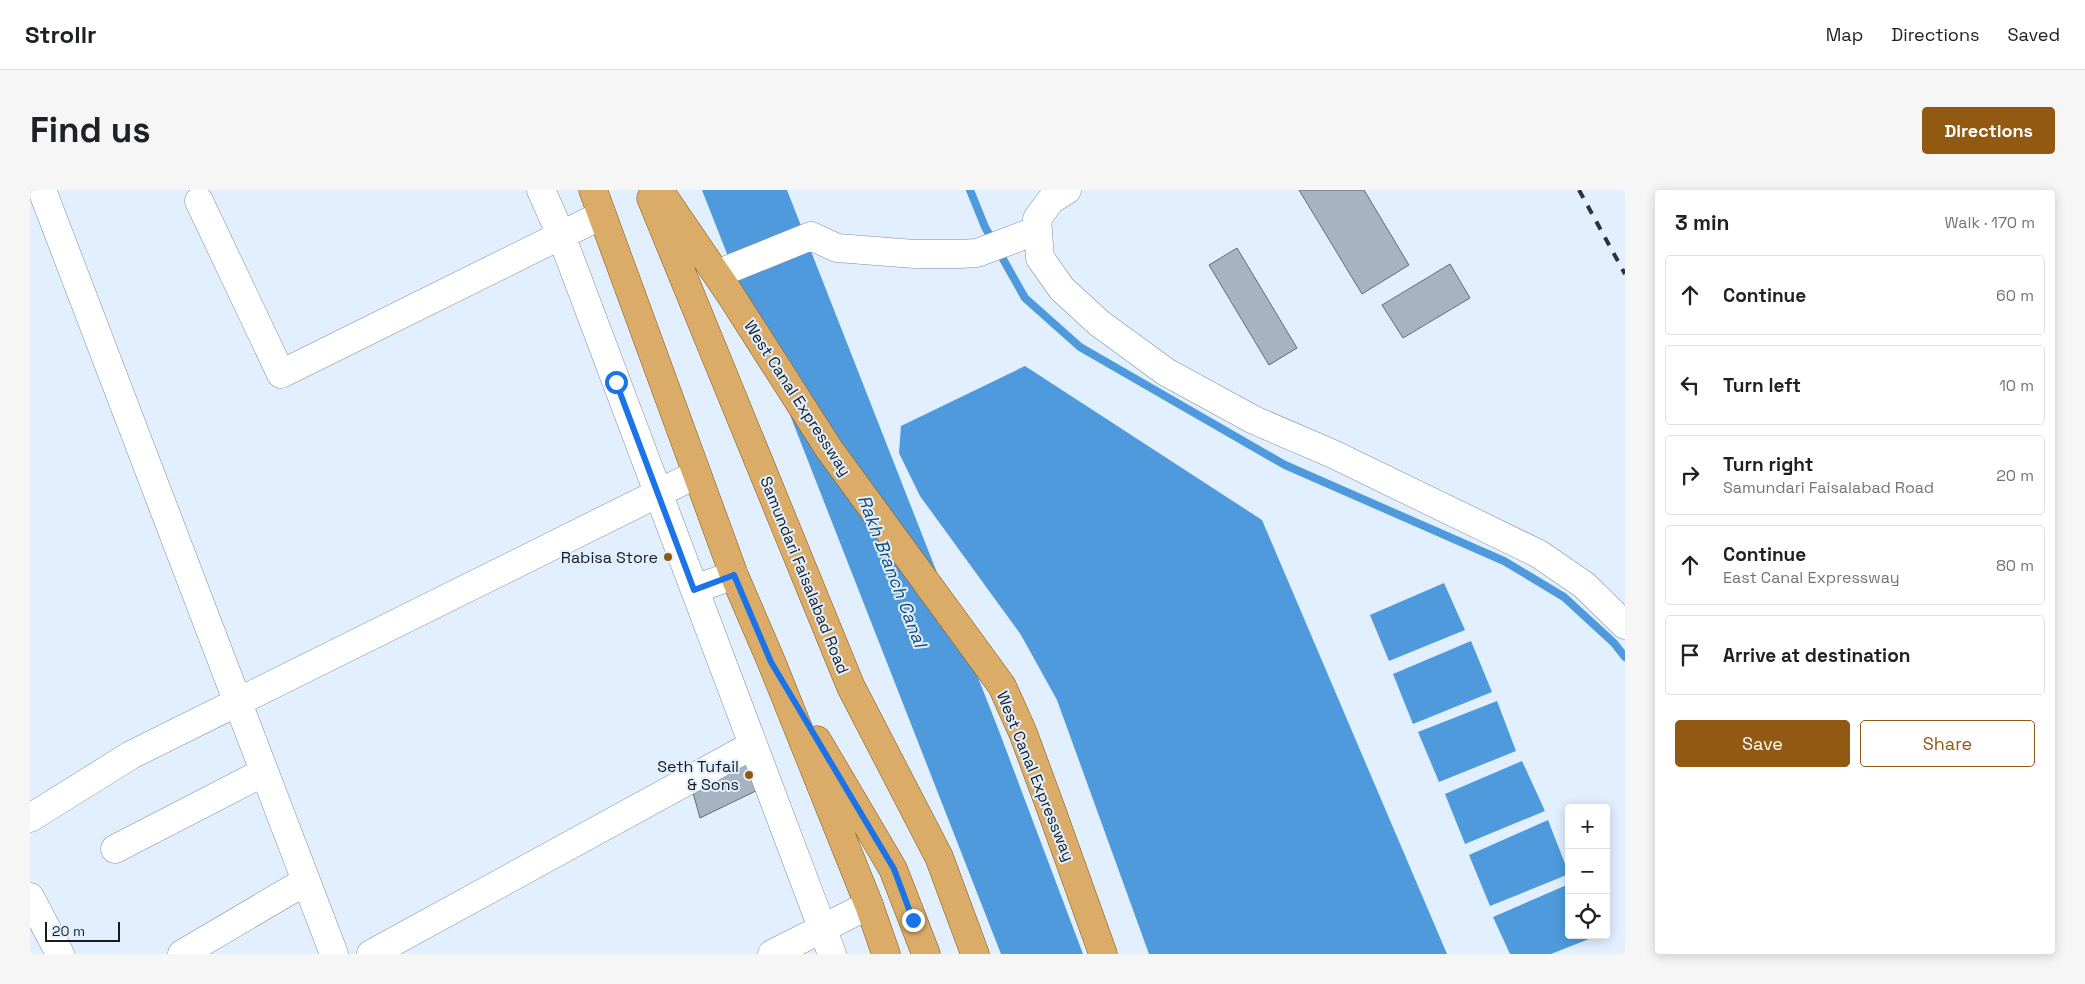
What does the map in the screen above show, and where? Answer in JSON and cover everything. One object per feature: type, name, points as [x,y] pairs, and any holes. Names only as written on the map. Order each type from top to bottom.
[{"type":"main road","points":[[593,190],[734,575],[869,906],[886,954]]},
{"type":"main road","name":"Samundari Faisalabad Road","points":[[648,190],[851,687],[939,857],[975,954]]},
{"type":"main road","name":"West Canal Expressway","points":[[659,190],[725,279],[829,449],[1002,686],[1023,733],[1052,808],[1103,954]]},
{"type":"main road","points":[[771,662],[894,869],[926,954]]},
{"type":"street","points":[[42,190],[334,954]]},
{"type":"street","points":[[542,190],[561,235],[832,954]]},
{"type":"street","points":[[725,279],[811,236],[837,248],[915,254],[977,253],[1028,234],[1051,200],[1067,190]]},
{"type":"street","points":[[199,201],[281,374],[602,215]]},
{"type":"street","points":[[1028,234],[1040,258],[1062,289],[1099,323],[1166,372],[1254,420],[1333,454],[1539,554],[1584,584],[1625,625]]},
{"type":"street","points":[[30,818],[131,755],[697,474]]},
{"type":"street","points":[[694,590],[734,575]]},
{"type":"street","points":[[371,954],[753,745]]},
{"type":"street","points":[[115,849],[264,772]]},
{"type":"street","points":[[182,954],[306,881]]},
{"type":"street","points":[[30,897],[60,954]]},
{"type":"street","points":[[772,954],[869,906]]},
{"type":"water","name":"Rakh Branch Canal","points":[[702,190],[787,190],[999,731],[1083,954],[1001,954]]},
{"type":"water","points":[[1025,366],[1262,520],[1447,954],[1149,954],[1057,700],[1021,635],[920,496],[899,453],[901,426]]},
{"type":"water","points":[[1444,583],[1465,630],[1389,661],[1370,615]]},
{"type":"water","points":[[1471,641],[1492,692],[1413,724],[1393,674]]},
{"type":"water","points":[[1497,701],[1516,751],[1439,782],[1418,732]]},
{"type":"water","points":[[1522,761],[1545,811],[1465,844],[1445,794]]},
{"type":"water","points":[[1548,820],[1565,864],[1565,876],[1490,906],[1469,855]]},
{"type":"water","points":[[1565,886],[1565,939],[1589,939],[1551,954],[1510,954],[1493,917]]},
{"type":"building","points":[[1299,190],[1364,190],[1409,265],[1362,294]]},
{"type":"building","points":[[1237,248],[1297,348],[1269,365],[1209,265]]},
{"type":"building","points":[[1450,264],[1470,298],[1403,338],[1382,305]]},
{"type":"building","points":[[753,751],[766,786],[700,818],[690,782]]},
{"type":"waterway","points":[[970,190],[985,227],[1025,298],[1080,347],[1285,465],[1504,561],[1564,597],[1614,643],[1625,657]]},
{"type":"railway","points":[[1579,190],[1625,274]]},
{"type":"place","name":"Rabisa Store","points":[[668,557]]},
{"type":"place","name":"Seth Tufail & Sons","points":[[749,775]]},
{"type":"route","points":[[616,382],[694,590],[734,575],[771,662],[894,869],[913,920]]}]
